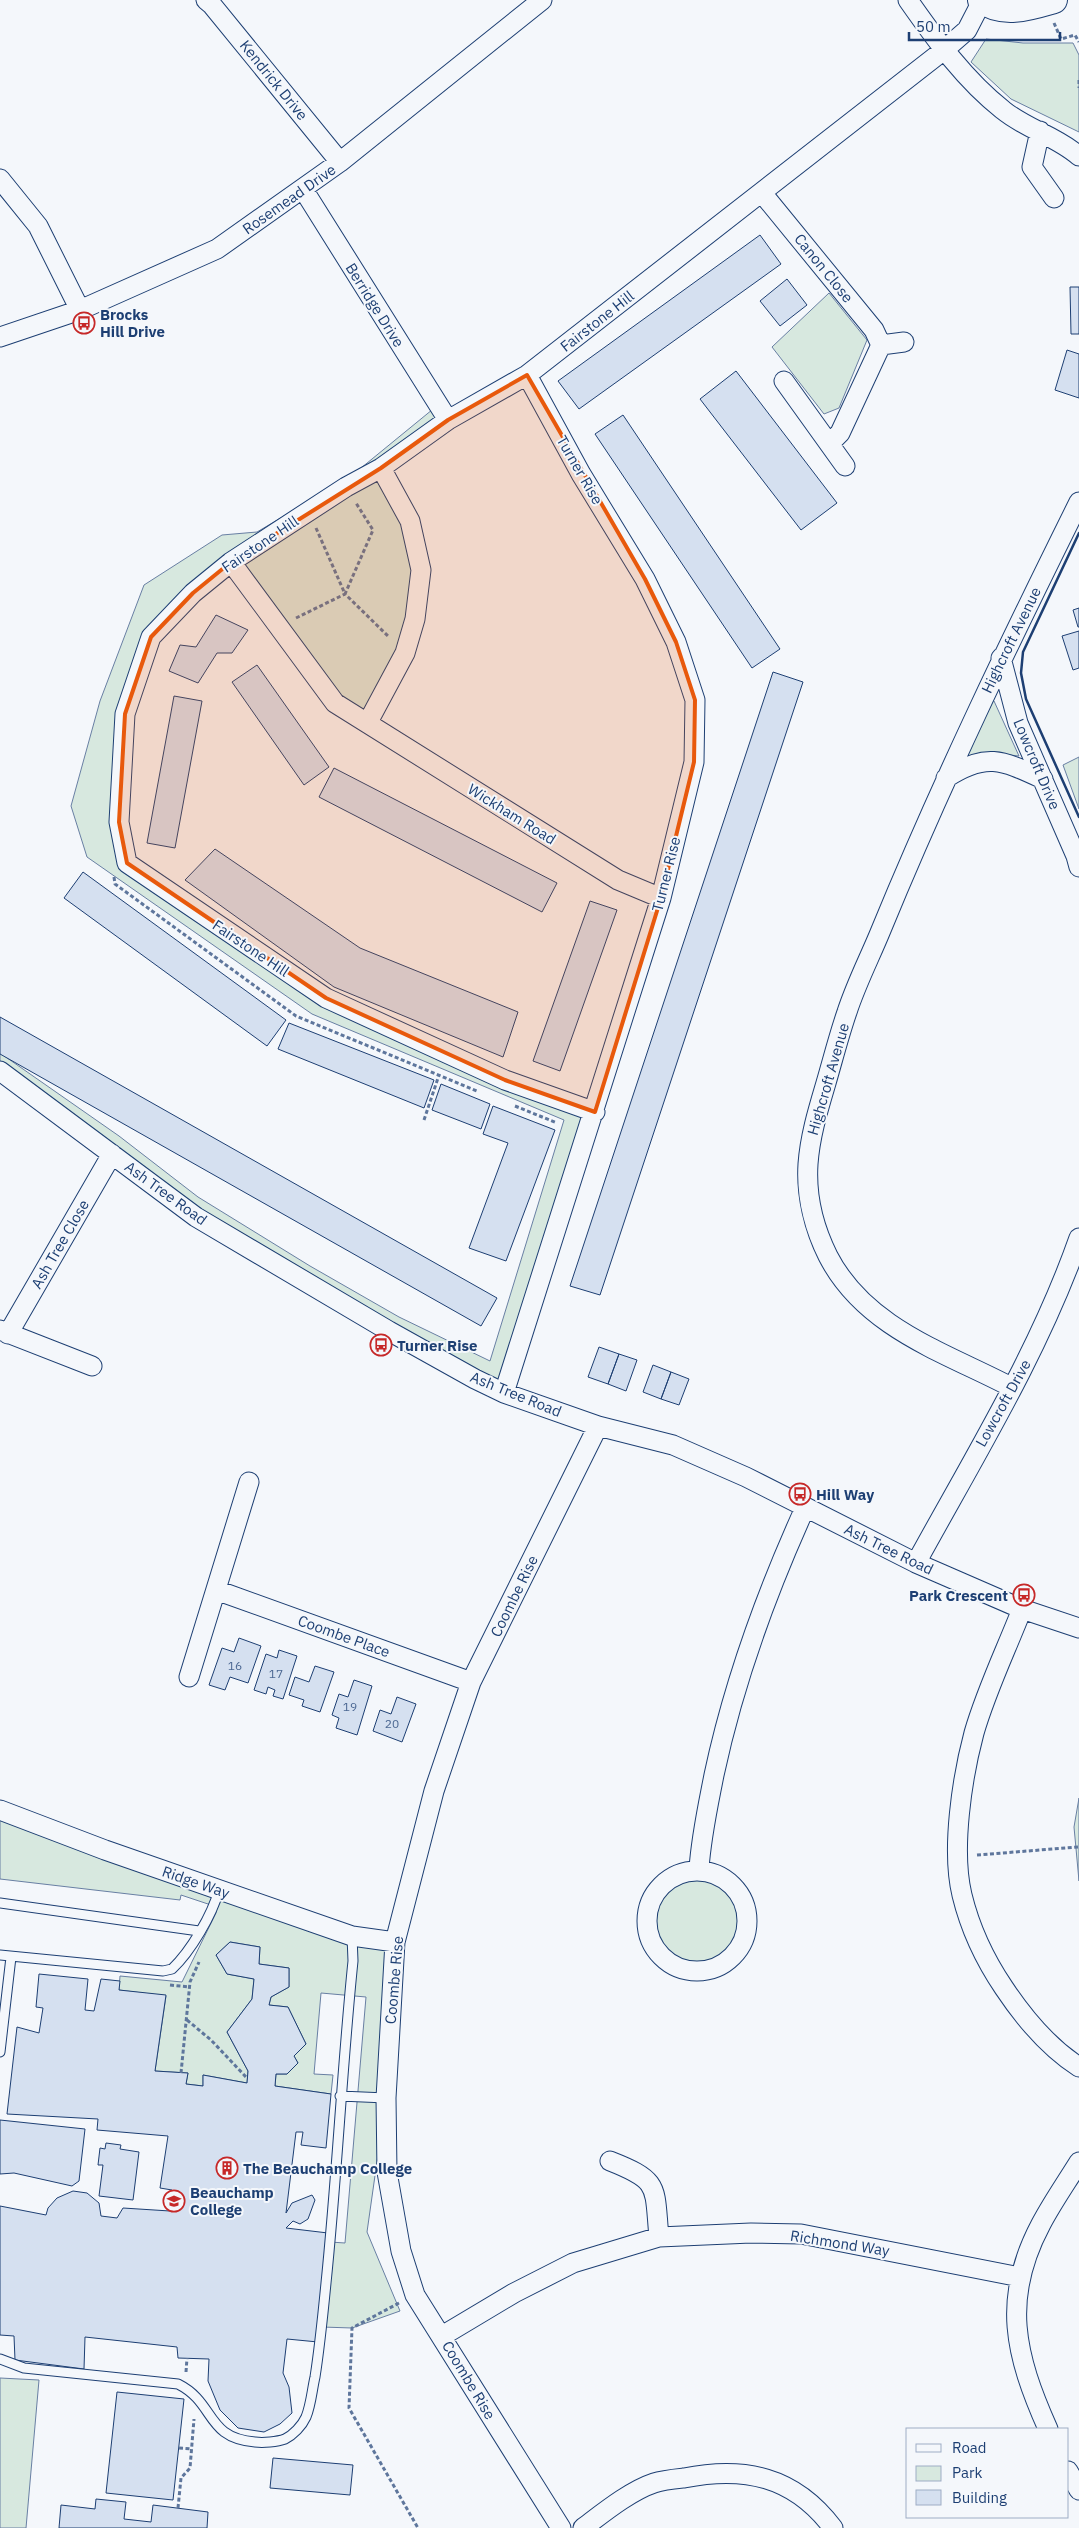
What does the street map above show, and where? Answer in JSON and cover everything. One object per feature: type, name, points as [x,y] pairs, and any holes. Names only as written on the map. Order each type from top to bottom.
[{"type":"main road","points":[[982,1],[1001,9],[1018,9],[1049,1]]},
{"type":"street","name":"Kendrick Drive","points":[[206,0],[340,162]]},
{"type":"street","name":"Rosemead Drive","points":[[0,338],[80,310],[217,249],[340,162],[542,0]]},
{"type":"street","points":[[908,0],[944,50],[973,83],[1003,111],[1040,131],[1079,156]]},
{"type":"street","name":"Fairstone Hill","points":[[595,1112],[505,1080],[326,998],[127,863],[119,822],[125,714],[151,637],[193,593],[230,562],[346,487],[381,468],[448,420],[527,375],[944,50],[967,30],[982,1]]},
{"type":"street","points":[[1040,131],[1032,168],[1054,198]]},
{"type":"street","points":[[0,179],[38,226],[80,310]]},
{"type":"street","name":"Berridge Drive","points":[[303,189],[448,420]]},
{"type":"street","name":"Canon Close","points":[[762,193],[874,330],[881,345]]},
{"type":"street","points":[[830,443],[840,433],[881,345],[904,342]]},
{"type":"street","name":"Turner Rise","points":[[504,1392],[595,1112],[661,898],[694,762],[695,700],[676,642],[646,579],[581,474],[527,375]]},
{"type":"street","points":[[784,381],[845,466]]},
{"type":"street","points":[[368,722],[405,653],[415,619],[421,570],[410,521],[381,468]]},
{"type":"street","name":"Highcroft Avenue","points":[[1011,1387],[907,1336],[863,1304],[845,1283],[828,1257],[817,1231],[809,1198],[808,1166],[812,1132],[848,1011],[945,779],[1001,658],[1079,502]]},
{"type":"street","name":"Wickham Road","points":[[230,562],[334,703],[368,722],[618,880],[661,898]]},
{"type":"street","name":"Lowcroft Drive","points":[[1001,658],[1018,723],[1076,856],[1079,867]]},
{"type":"street","points":[[945,779],[966,765],[985,761],[1009,763],[1043,779]]},
{"type":"street","name":"Ash Tree Road","points":[[0,1071],[196,1217],[389,1331],[504,1392],[598,1426],[673,1445],[746,1477],[916,1563],[1022,1609],[1079,1628]]},
{"type":"street","name":"Ash Tree Close","points":[[92,1366],[4,1332],[112,1154]]},
{"type":"street","name":"Lowcroft Drive","points":[[916,1563],[1038,1338],[1058,1296],[1079,1238]]},
{"type":"street","name":"Coombe Rise","points":[[561,2528],[415,2295],[401,2251],[388,2172],[386,2098],[394,1942],[434,1791],[471,1682],[598,1426]]},
{"type":"street","points":[[189,1678],[249,1482]]},
{"type":"street","points":[[699,1869],[701,1844],[717,1764],[744,1659],[781,1561],[805,1508]]},
{"type":"street","name":"Coombe Place","points":[[216,1590],[471,1682]]},
{"type":"street","points":[[1022,1609],[975,1732],[964,1772],[958,1856],[962,1894],[973,1929],[992,1971],[1016,2006],[1042,2037],[1079,2068]]},
{"type":"street","name":"Ridge Way","points":[[0,1810],[219,1890],[352,1936],[394,1942]]},
{"type":"street","points":[[699,1869],[719,1875],[732,1885],[742,1898],[747,1914],[747,1930],[741,1946],[731,1958],[718,1968],[702,1972],[685,1971],[669,1964],[657,1952],[648,1937],[646,1921],[649,1904],[657,1889],[670,1878],[699,1869]]},
{"type":"street","points":[[610,2161],[639,2172],[650,2182],[655,2195],[659,2237]]},
{"type":"street","points":[[1048,2428],[1038,2406],[1016,2326],[1015,2301],[1020,2277],[1041,2224],[1079,2162]]},
{"type":"street","name":"Richmond Way","points":[[442,2336],[514,2293],[574,2263],[659,2237],[751,2233],[801,2234],[1020,2277]]},
{"type":"street","points":[[583,2528],[612,2506],[653,2483],[715,2472],[758,2475],[798,2494],[833,2528]]},
{"type":"street","points":[[1069,2473],[1079,2490]]},
{"type":"lane","points":[[0,1956],[163,1971],[172,1969],[199,1931],[215,1903],[219,1890]]},
{"type":"lane","points":[[0,1902],[199,1931]]},
{"type":"lane","points":[[0,2359],[24,2368],[178,2384],[200,2400],[210,2418],[226,2436],[244,2442],[262,2443],[284,2439],[296,2430],[305,2418],[310,2402],[321,2335],[335,2190],[340,2096],[353,1961],[352,1936]]},
{"type":"lane","points":[[0,2052],[11,1957]]},
{"type":"lane","points":[[340,2096],[386,2098]]},
{"type":"path","points":[[1049,1],[1061,38],[1075,35],[1079,42]]},
{"type":"path","points":[[1079,80],[1079,88]]},
{"type":"path","points":[[278,627],[345,594],[373,530],[346,487]]},
{"type":"path","points":[[308,512],[345,594],[405,653]]},
{"type":"path","points":[[112,868],[115,884],[296,1016],[484,1094]]},
{"type":"path","points":[[424,1120],[446,1053]]},
{"type":"path","points":[[511,1105],[557,1123]]},
{"type":"path","points":[[958,1856],[1078,1847]]},
{"type":"path","points":[[181,2073],[190,1982],[201,1957]]},
{"type":"path","points":[[186,2019],[211,2040],[248,2078]]},
{"type":"path","points":[[415,2295],[352,2328],[349,2408],[418,2528]]},
{"type":"path","points":[[178,2508],[181,2478],[190,2468],[192,2449],[194,2409],[187,2396],[187,2358]]},
{"type":"path","points":[[179,2448],[192,2449]]},
{"type":"highlighted area","points":[[527,375],[645,579],[676,642],[695,700],[694,762],[661,898],[595,1112],[505,1080],[326,998],[127,863],[119,822],[125,714],[151,637],[193,593],[231,562],[381,468],[448,420]]},
{"type":"green space","points":[[986,39],[1023,43],[1073,43],[1079,55],[1079,132],[1011,99],[971,62]]},
{"type":"green space","points":[[829,293],[867,340],[839,408],[824,414],[772,347]]},
{"type":"green space","points":[[438,405],[448,420],[381,468],[410,521],[415,619],[368,722],[335,703],[231,562],[151,637],[125,714],[128,863],[326,998],[595,1112],[504,1393],[196,1217],[0,1071],[0,1053],[119,1136],[198,1197],[310,1266],[399,1317],[490,1361],[564,1120],[312,1014],[87,857],[71,806],[100,701],[144,585],[222,535],[257,532],[350,477]]},
{"type":"green space","points":[[990,699],[994,701],[1019,756],[991,753],[965,756]]},
{"type":"green space","points":[[1079,757],[1079,809],[1063,765]]},
{"type":"green space","points":[[1079,1798],[1079,1881],[1074,1827]]},
{"type":"green space","points":[[0,1810],[395,1942],[386,2098],[367,2232],[400,2311],[352,2328],[322,2327],[330,2242],[345,2243],[366,1997],[321,1993],[314,2074],[333,2075],[331,2094],[275,2086],[276,2074],[287,2074],[298,2063],[294,2056],[306,2044],[288,2007],[269,2005],[271,1997],[289,1987],[289,1968],[259,1964],[260,1947],[230,1942],[216,1955],[227,1974],[254,1979],[252,1999],[227,2032],[248,2071],[247,2083],[203,2075],[203,2086],[186,2084],[188,2073],[155,2071],[166,1996],[119,1990],[120,1976],[182,1982],[216,1913],[218,1893],[214,1906],[181,1895],[180,1900],[0,1879]]},
{"type":"green space","points":[[697,1879],[713,1882],[727,1891],[736,1905],[739,1921],[736,1937],[727,1951],[713,1960],[697,1963],[681,1960],[667,1951],[658,1937],[655,1921],[658,1905],[667,1891],[681,1882]]},
{"type":"green space","points":[[0,2378],[39,2380],[26,2528],[0,2528]]},
{"type":"building","points":[[760,235],[781,264],[579,409],[558,381]]},
{"type":"building","points":[[787,279],[807,305],[780,326],[760,301]]},
{"type":"building","points":[[1070,287],[1079,287],[1079,334],[1071,334]]},
{"type":"building","points":[[1067,350],[1079,354],[1079,398],[1055,390]]},
{"type":"building","points":[[736,371],[837,503],[801,530],[700,399]]},
{"type":"building","points":[[623,415],[780,649],[752,668],[595,434]]},
{"type":"building","points":[[1079,608],[1079,627],[1078,627],[1073,610]]},
{"type":"building","points":[[216,615],[248,630],[232,653],[217,653],[198,683],[169,671],[180,645],[196,647]]},
{"type":"building","points":[[1079,631],[1079,668],[1073,670],[1062,636]]},
{"type":"building","points":[[257,665],[329,767],[304,785],[232,682]]},
{"type":"building","points":[[773,672],[803,682],[600,1295],[570,1286]]},
{"type":"building","points":[[174,696],[202,701],[175,848],[147,843]]},
{"type":"building","points":[[334,768],[557,883],[542,912],[319,797]]},
{"type":"building","points":[[215,849],[360,948],[518,1012],[503,1057],[334,987],[185,880]]},
{"type":"building","points":[[83,872],[286,1020],[267,1046],[64,898]]},
{"type":"building","points":[[590,901],[617,910],[560,1071],[533,1061]]},
{"type":"building","points":[[0,1017],[497,1298],[481,1326],[0,1054]]},
{"type":"building","points":[[289,1023],[434,1080],[424,1108],[278,1049]]},
{"type":"building","points":[[441,1084],[490,1104],[481,1129],[432,1110]]},
{"type":"building","points":[[493,1106],[555,1130],[506,1261],[469,1248],[508,1143],[483,1134]]},
{"type":"building","points":[[599,1347],[619,1354],[608,1384],[588,1377]]},
{"type":"building","points":[[619,1354],[637,1360],[626,1391],[608,1384]]},
{"type":"building","points":[[653,1365],[671,1372],[661,1399],[643,1392]]},
{"type":"building","points":[[671,1372],[689,1379],[679,1405],[661,1399]]},
{"type":"building","points":[[239,1638],[261,1646],[248,1683],[230,1677],[225,1690],[209,1685],[222,1648],[234,1652]]},
{"type":"building","points":[[279,1650],[297,1656],[283,1699],[273,1696],[275,1690],[268,1687],[266,1694],[254,1690],[266,1654],[277,1658]]},
{"type":"building","points":[[315,1666],[334,1672],[320,1712],[302,1706],[304,1700],[289,1695],[295,1677],[309,1682]]},
{"type":"building","points":[[354,1680],[372,1686],[357,1735],[336,1728],[339,1718],[332,1715],[339,1694],[348,1697]]},
{"type":"building","points":[[397,1697],[416,1704],[402,1742],[373,1731],[380,1710],[391,1714]]},
{"type":"building","name":"The Beauchamp College","points":[[230,1942],[260,1947],[259,1964],[289,1968],[289,1987],[271,1997],[269,2005],[288,2007],[306,2044],[294,2056],[298,2063],[287,2074],[276,2074],[275,2086],[331,2094],[326,2148],[301,2145],[303,2132],[296,2132],[286,2213],[292,2203],[312,2195],[315,2200],[308,2219],[300,2224],[293,2221],[286,2228],[328,2233],[318,2342],[287,2339],[283,2373],[289,2387],[292,2413],[280,2424],[264,2432],[238,2428],[220,2410],[208,2381],[209,2359],[178,2358],[177,2347],[85,2337],[84,2369],[15,2360],[14,2336],[0,2335],[0,2206],[46,2215],[48,2208],[57,2198],[73,2191],[87,2193],[99,2203],[101,2216],[117,2218],[123,2208],[170,2211],[172,2190],[160,2188],[168,2136],[97,2130],[98,2119],[7,2114],[17,2027],[39,2033],[43,2008],[36,2007],[39,1974],[88,1979],[85,2010],[94,2011],[101,1979],[120,1981],[119,1990],[166,1995],[155,2071],[188,2073],[186,2084],[203,2086],[203,2075],[247,2083],[248,2071],[227,2032],[252,1999],[254,1979],[227,1974],[216,1955]]},
{"type":"building","points":[[0,2120],[85,2129],[79,2181],[72,2186],[14,2173],[0,2174]]},
{"type":"building","points":[[106,2143],[121,2145],[120,2149],[139,2152],[133,2200],[99,2196],[103,2165],[98,2165],[100,2148],[105,2149]]},
{"type":"building","points":[[117,2392],[184,2399],[173,2500],[106,2493]]},
{"type":"building","points":[[273,2458],[353,2465],[350,2495],[270,2488]]},
{"type":"building","points":[[96,2499],[126,2502],[124,2519],[151,2522],[153,2505],[208,2512],[207,2528],[59,2528],[61,2505],[95,2509]]},
{"type":"wall","points":[[1079,533],[1023,652],[1021,673],[1026,699],[1079,817]]},
{"type":"place","name":"Brocks Hill Drive","points":[[84,323]]},
{"type":"place","name":"Turner Rise","points":[[381,1345]]},
{"type":"place","name":"Hill Way","points":[[800,1494]]},
{"type":"place","name":"Park Crescent","points":[[1024,1595]]},
{"type":"place","name":"The Beauchamp College","points":[[227,2168]]},
{"type":"place","name":"Beauchamp College","points":[[174,2201]]}]
